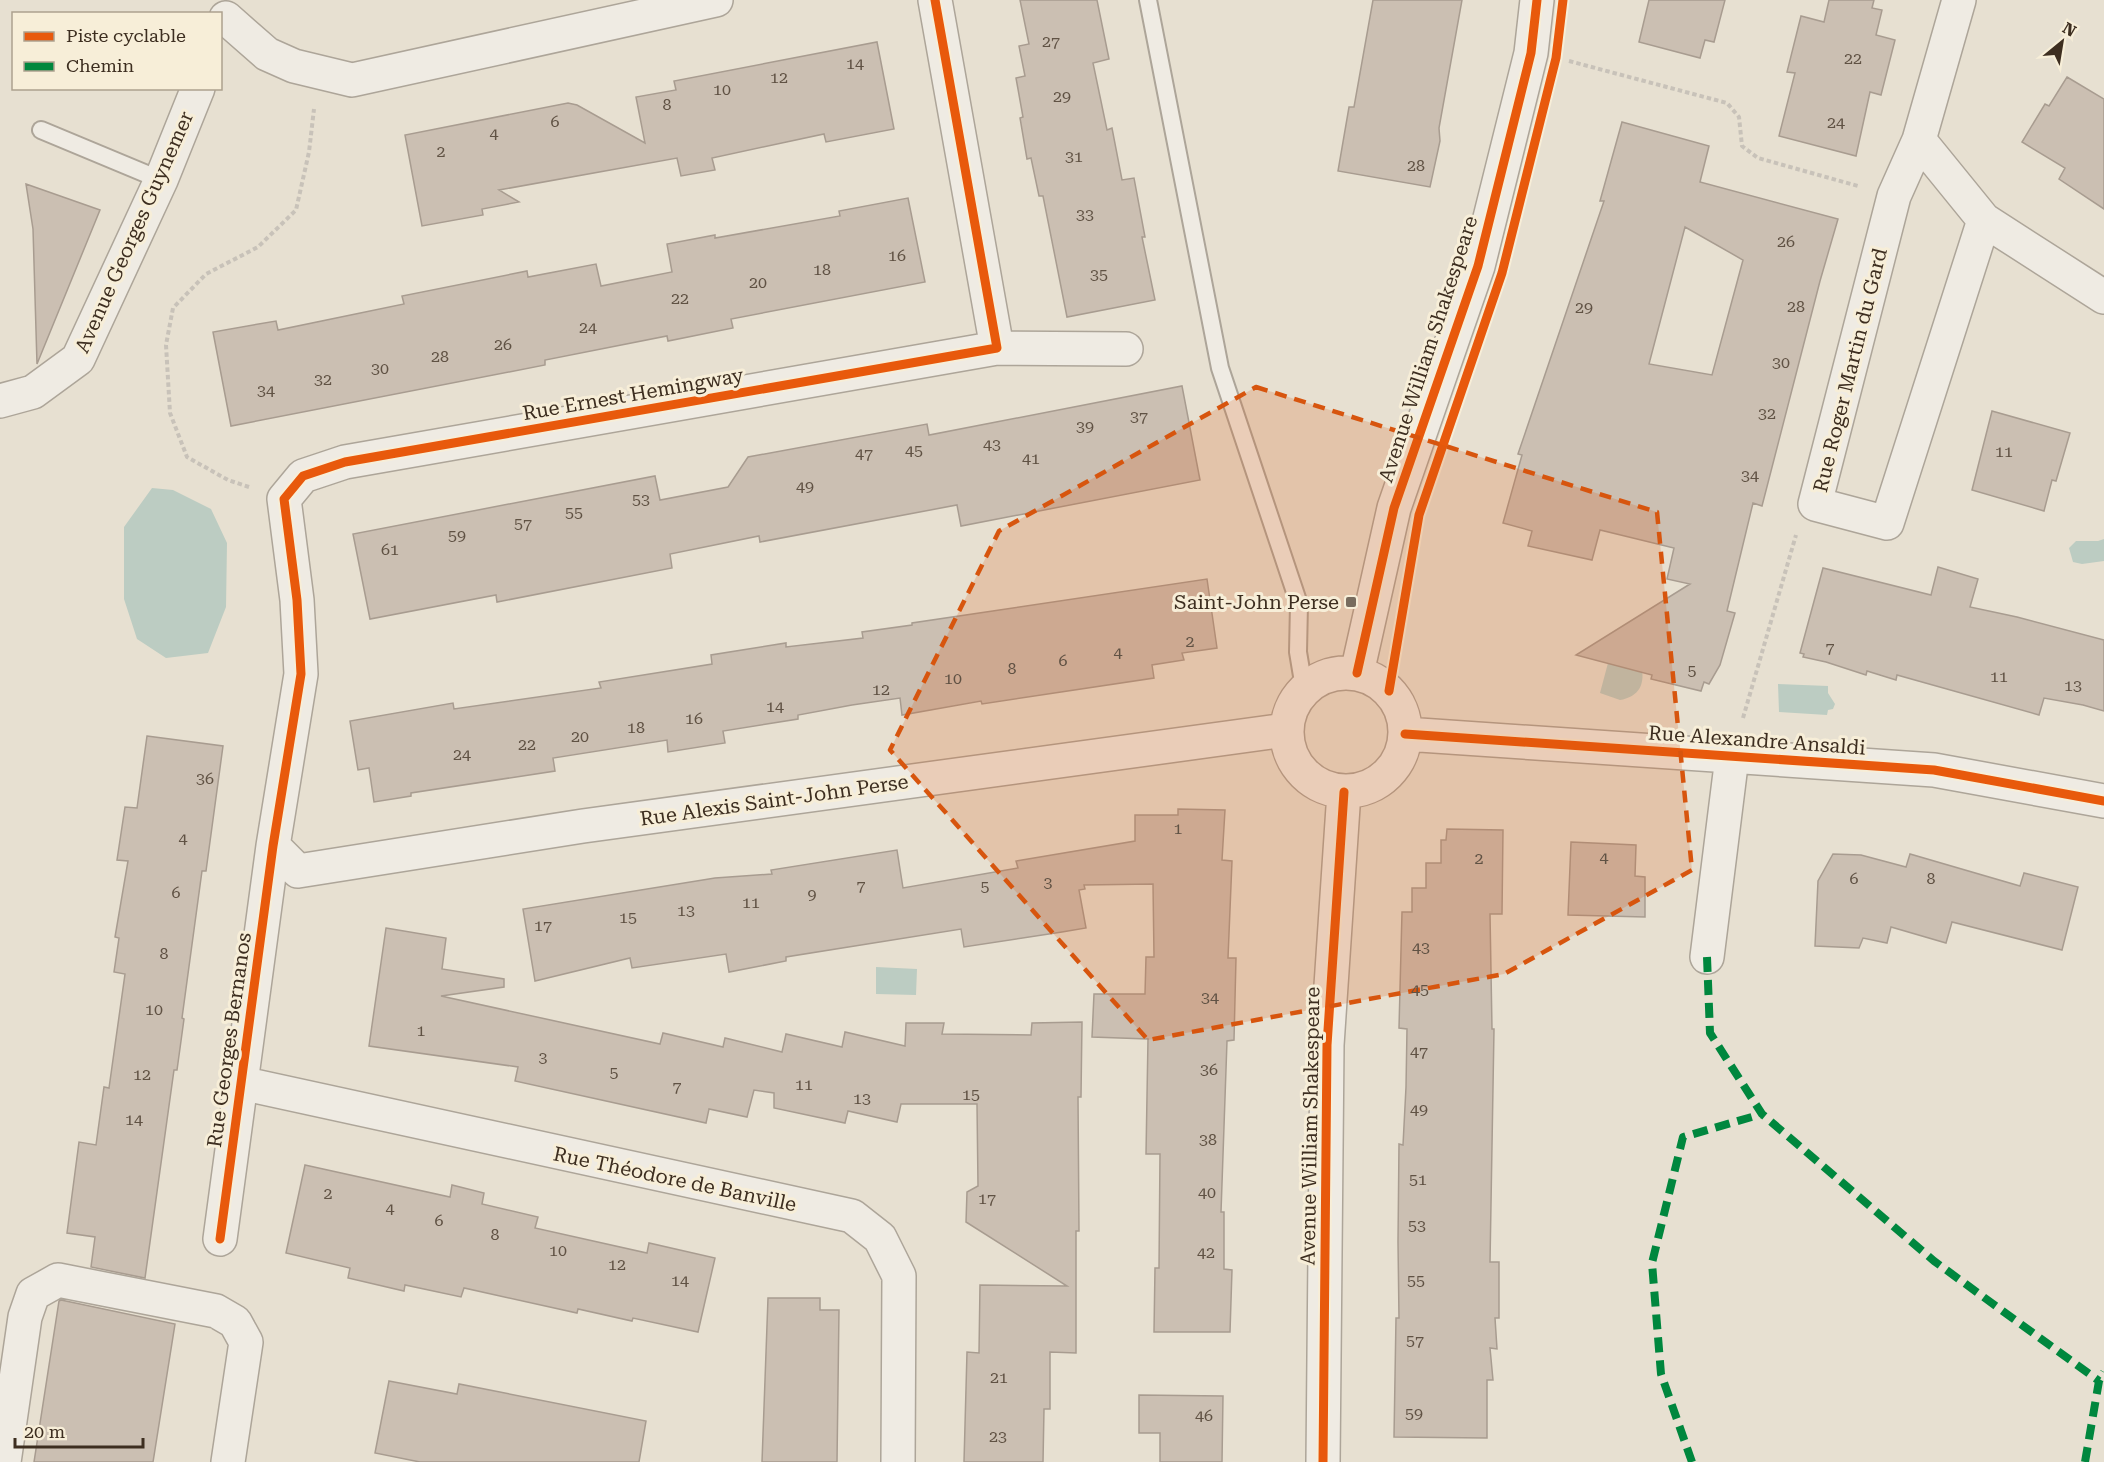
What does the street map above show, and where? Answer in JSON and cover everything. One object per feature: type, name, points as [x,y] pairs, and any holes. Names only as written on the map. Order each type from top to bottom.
[{"type":"street","points":[[227,17],[267,54],[294,66],[352,80],[716,0]]},
{"type":"street","points":[[935,0],[997,348]]},
{"type":"street","name":"Avenue William Shakespeare","points":[[1357,673],[1394,508],[1478,266],[1531,53],[1537,0]]},
{"type":"street","name":"Rue Roger Martin du Gard","points":[[1959,0],[1919,140],[1894,196],[1815,504],[1887,523],[1984,220]]},
{"type":"street","name":"Avenue Georges Guynemer","points":[[0,401],[33,392],[78,359],[161,180],[197,90]]},
{"type":"street","points":[[1919,140],[1984,220],[2104,297]]},
{"type":"street","name":"Rue Ernest Hemingway","points":[[284,500],[303,476],[345,462],[997,348],[1126,349]]},
{"type":"street","points":[[273,846],[301,674],[297,600],[284,500]]},
{"type":"street","points":[[1347,672],[1357,673],[1370,677],[1389,690],[1402,710],[1406,734],[1400,756],[1387,775],[1367,787],[1344,792],[1322,786],[1302,773],[1290,753],[1286,730],[1291,707],[1304,688],[1324,676],[1347,672]]},
{"type":"street","name":"Rue Alexis Saint-John Perse","points":[[273,846],[298,871],[583,826],[1286,730]]},
{"type":"street","name":"Rue Alexandre Ansaldi","points":[[1406,734],[1934,770],[2104,801]]},
{"type":"street","points":[[1707,957],[1732,757]]},
{"type":"street","name":"Avenue William Shakespeare","points":[[1323,1462],[1327,1045],[1344,792]]},
{"type":"street","name":"Rue Georges Bernanos","points":[[220,1239],[273,846]]},
{"type":"street","name":"Rue Théodore de Banville","points":[[241,1083],[852,1216],[880,1238],[898,1276],[898,1462]]},
{"type":"street","points":[[4,1462],[25,1317],[33,1294],[58,1280],[216,1311],[235,1322],[246,1342],[228,1462]]},
{"type":"lane","points":[[1148,0],[1220,368],[1299,604],[1298,652],[1304,688]]},
{"type":"lane","points":[[41,130],[161,180]]},
{"type":"path","points":[[1531,53],[1727,103],[1739,117],[1742,146],[1758,158],[1894,196]]},
{"type":"path","points":[[284,500],[228,480],[187,458],[170,413],[166,345],[173,308],[181,299],[206,274],[258,247],[296,210],[309,152],[314,110],[352,80]]},
{"type":"path","points":[[1732,757],[1799,526],[1815,504]]},
{"type":"highlighted area","points":[[1256,387],[1657,512],[1692,870],[1504,974],[1148,1040],[890,750],[999,531]]},
{"type":"shaded area","points":[[152,488],[173,490],[211,509],[227,543],[226,607],[208,653],[166,658],[137,639],[124,599],[124,527]]},
{"type":"shaded area","points":[[2104,539],[2104,561],[2082,564],[2073,562],[2069,548],[2076,541]]},
{"type":"shaded area","points":[[1616,633],[1635,638],[1642,666],[1641,684],[1638,691],[1620,700],[1600,693]]},
{"type":"shaded area","points":[[1778,684],[1828,686],[1828,693],[1835,704],[1833,709],[1828,710],[1827,715],[1779,712]]},
{"type":"shaded area","points":[[876,967],[917,969],[916,995],[876,994]]},
{"type":"building","points":[[1020,0],[1097,0],[1109,59],[1093,63],[1107,130],[1112,128],[1122,180],[1134,178],[1145,237],[1142,237],[1155,300],[1067,317],[1043,196],[1039,196],[1031,158],[1027,159],[1020,118],[1023,117],[1016,78],[1025,76],[1019,46],[1029,44]]},
{"type":"building","points":[[1373,0],[1462,0],[1439,128],[1440,141],[1430,187],[1338,171],[1349,107],[1354,107]]},
{"type":"building","points":[[1649,0],[1725,0],[1714,42],[1705,40],[1700,58],[1639,42]]},
{"type":"building","points":[[1829,0],[1874,0],[1872,8],[1882,10],[1876,35],[1895,40],[1881,95],[1870,92],[1856,156],[1779,136],[1795,73],[1787,72],[1801,16],[1824,22]]},
{"type":"building","points":[[877,42],[894,129],[826,142],[824,134],[712,158],[715,170],[681,176],[677,158],[499,190],[519,202],[482,209],[483,215],[422,226],[405,135],[568,103],[577,105],[645,143],[636,97],[676,90],[674,81]]},
{"type":"building","points":[[2067,77],[2104,99],[2104,209],[2059,179],[2065,168],[2022,142],[2045,104],[2049,106]]},
{"type":"building","points":[[1622,122],[1709,146],[1700,182],[1838,219],[1762,506],[1753,503],[1727,611],[1735,613],[1720,665],[1709,684],[1704,682],[1701,691],[1651,679],[1652,675],[1576,655],[1690,584],[1667,579],[1674,548],[1600,530],[1592,560],[1528,546],[1532,531],[1503,523],[1522,455],[1518,454],[1604,201],[1600,201]],"holes":[[[1685,227],[1743,260],[1712,375],[1649,364]]]},
{"type":"building","points":[[26,184],[100,210],[37,364],[33,229]]},
{"type":"building","points":[[908,198],[925,282],[731,319],[733,328],[668,341],[667,336],[545,360],[545,365],[231,426],[213,332],[276,321],[278,330],[404,304],[402,296],[527,271],[528,277],[596,264],[601,286],[672,272],[667,244],[840,216],[839,211]]},
{"type":"building","points":[[1182,386],[1200,480],[961,526],[957,505],[760,542],[759,536],[670,554],[672,568],[497,602],[496,595],[370,619],[353,534],[655,476],[660,500],[728,487],[748,457],[927,424],[929,435]]},
{"type":"building","points":[[1992,411],[2070,433],[2056,481],[2052,480],[2044,511],[1972,490]]},
{"type":"building","points":[[1938,567],[1978,579],[1970,607],[2104,640],[2104,711],[2044,698],[2039,715],[1897,675],[1896,680],[1867,671],[1866,675],[1803,657],[1804,654],[1800,653],[1823,568],[1931,595]]},
{"type":"building","points":[[1207,579],[1217,648],[1182,653],[1184,660],[1152,665],[1154,678],[982,704],[981,701],[902,715],[900,698],[852,705],[798,715],[798,719],[723,731],[725,743],[668,752],[667,740],[553,758],[555,771],[411,793],[411,796],[374,802],[369,768],[358,770],[350,721],[453,703],[454,709],[601,688],[599,682],[712,664],[711,655],[786,643],[786,647],[863,638],[862,632],[912,625],[912,623]]},
{"type":"building","points":[[147,736],[223,746],[206,871],[202,871],[177,1070],[174,1070],[145,1278],[91,1267],[95,1237],[67,1233],[79,1142],[96,1145],[104,1087],[109,1088],[125,974],[114,972],[119,938],[115,937],[128,861],[117,860],[125,807],[137,808]]},
{"type":"building","points":[[1178,809],[1225,810],[1222,860],[1232,861],[1228,958],[1236,958],[1234,1040],[1227,1041],[1221,1212],[1224,1212],[1224,1269],[1232,1270],[1230,1332],[1154,1332],[1155,1268],[1159,1268],[1160,1154],[1146,1154],[1148,1039],[1092,1037],[1094,994],[1145,994],[1146,957],[1154,957],[1153,884],[1084,885],[1085,889],[1079,890],[1086,928],[1062,932],[964,947],[961,929],[786,957],[786,961],[729,972],[726,954],[632,968],[630,958],[535,981],[523,909],[715,878],[772,874],[771,870],[897,850],[903,888],[1018,868],[1016,861],[1135,841],[1135,815],[1178,815]]},
{"type":"building","points":[[1447,829],[1503,830],[1502,914],[1490,914],[1492,1029],[1494,1029],[1490,1262],[1499,1262],[1499,1318],[1495,1318],[1497,1349],[1490,1348],[1493,1380],[1487,1380],[1487,1438],[1394,1437],[1396,1318],[1399,1318],[1399,1144],[1403,1145],[1407,1029],[1399,1028],[1402,912],[1412,912],[1412,888],[1426,888],[1426,863],[1441,863],[1441,840],[1446,840]]},
{"type":"building","points":[[1571,842],[1636,845],[1635,876],[1645,877],[1645,917],[1568,915]]},
{"type":"building","points":[[1833,854],[1861,855],[1906,867],[1910,854],[2020,886],[2024,873],[2078,887],[2062,950],[1952,922],[1946,943],[1891,927],[1887,943],[1863,938],[1859,948],[1815,946],[1818,881]]},
{"type":"building","points":[[386,928],[446,938],[442,969],[504,979],[504,987],[441,996],[660,1044],[663,1033],[723,1047],[725,1038],[782,1052],[786,1034],[842,1047],[845,1032],[905,1046],[906,1023],[944,1023],[942,1034],[1031,1035],[1032,1023],[1082,1022],[1081,1097],[1078,1097],[1079,1231],[1076,1231],[1076,1353],[1050,1352],[1050,1409],[1044,1409],[1043,1462],[964,1462],[967,1352],[979,1353],[980,1285],[1067,1286],[966,1222],[967,1192],[978,1186],[977,1104],[901,1104],[897,1122],[848,1111],[845,1123],[774,1108],[774,1093],[754,1090],[747,1117],[709,1109],[706,1123],[515,1081],[518,1067],[369,1046]]},
{"type":"building","points":[[305,1165],[450,1197],[452,1185],[484,1193],[482,1204],[538,1217],[535,1228],[647,1253],[649,1243],[715,1258],[698,1332],[578,1309],[577,1313],[464,1288],[461,1297],[405,1285],[404,1291],[348,1278],[350,1268],[286,1253]]},
{"type":"building","points":[[768,1298],[820,1298],[820,1310],[839,1310],[837,1462],[762,1462]]},
{"type":"building","points":[[59,1301],[175,1324],[153,1462],[34,1462]]},
{"type":"building","points":[[389,1381],[457,1394],[459,1384],[646,1421],[639,1462],[420,1462],[375,1453]]},
{"type":"building","points":[[1139,1395],[1223,1396],[1222,1462],[1160,1462],[1160,1433],[1139,1433]]},
{"type":"marked path","points":[[1707,957],[1710,1033],[1762,1114],[1934,1261],[2099,1381]]},
{"type":"marked path","points":[[1692,1462],[1661,1374],[1652,1263],[1683,1137],[1762,1114]]},
{"type":"marked path","points":[[2085,1462],[2099,1381],[2104,1372]]},
{"type":"cycle path","points":[[220,1239],[273,846],[301,674],[297,600],[284,499],[303,476],[345,462],[997,348],[935,0]]},
{"type":"cycle path","points":[[1357,673],[1394,508],[1478,266],[1531,53],[1537,0]]},
{"type":"cycle path","points":[[1389,691],[1419,515],[1502,273],[1556,58],[1563,0]]},
{"type":"cycle path","points":[[1405,734],[1934,770],[2104,801]]},
{"type":"cycle path","points":[[1323,1462],[1327,1045],[1344,792]]},
{"type":"place","name":"Saint-John Perse","points":[[1351,602]]}]
